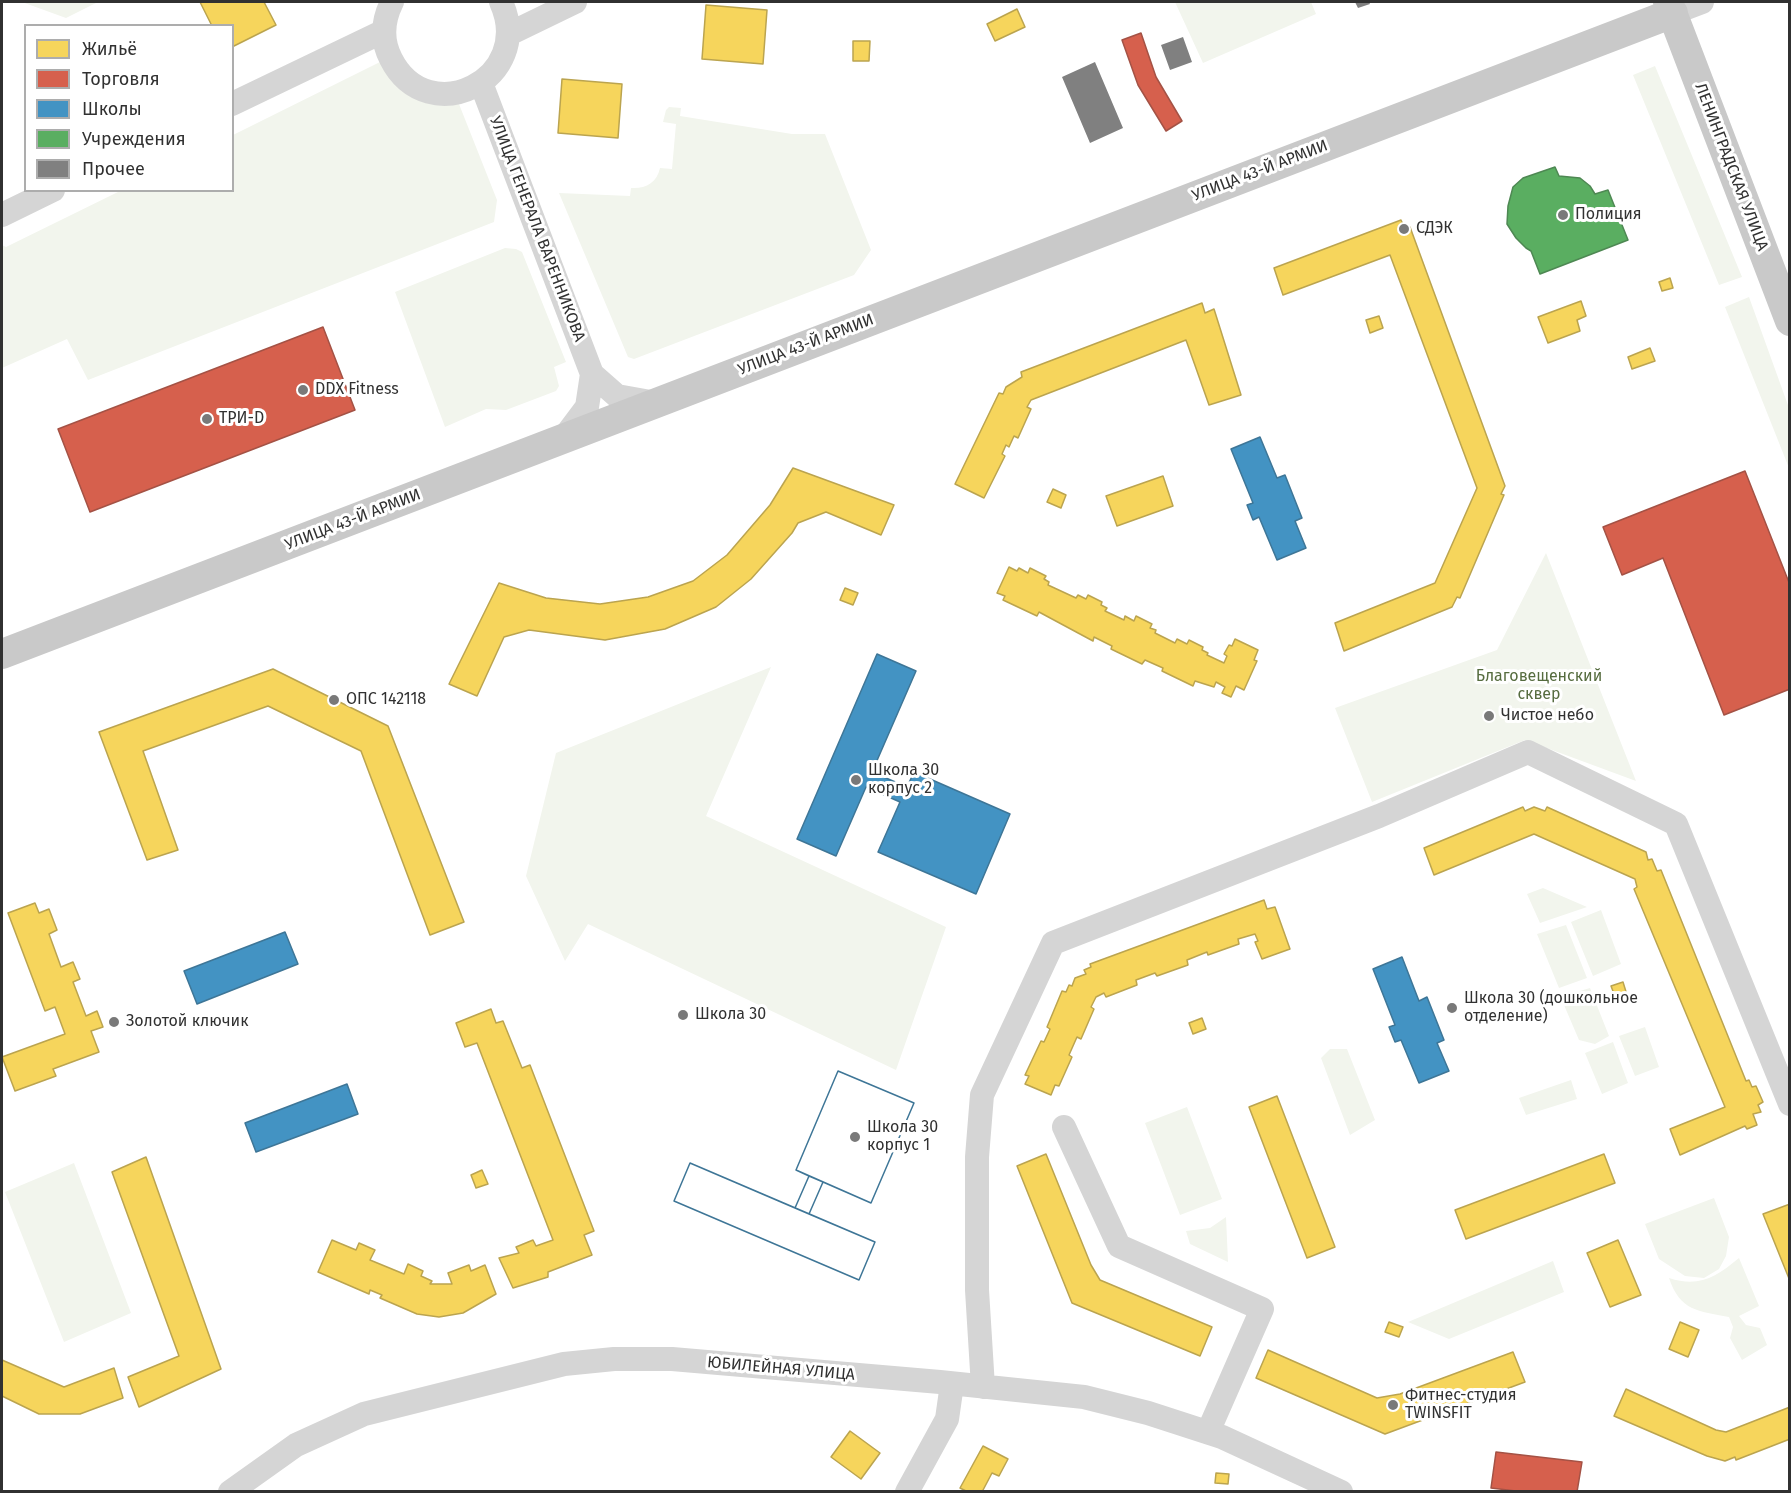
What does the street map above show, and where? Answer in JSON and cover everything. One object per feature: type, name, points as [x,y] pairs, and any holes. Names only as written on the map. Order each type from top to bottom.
[{"type":"main road","name":"УЛИЦА 43-Й АРМИИ","points":[[2,654],[1611,36],[1671,7]]},
{"type":"main road","name":"ЛЕНИНГРАДСКАЯ УЛИЦА","points":[[1671,7],[1790,321]]},
{"type":"main road","name":"УЛИЦА 43-Й АРМИИ","points":[[1611,36],[1641,35],[1657,38],[1671,44],[1691,60]]},
{"type":"street","points":[[392,2],[386,16],[384,31],[387,50],[396,68],[409,81],[426,91],[445,94],[464,91],[481,83],[496,70],[505,53],[509,34],[507,18],[501,2]]},
{"type":"street","points":[[509,34],[575,2]]},
{"type":"street","name":"УЛИЦА 43-Й АРМИИ","points":[[1671,7],[1702,2]]},
{"type":"street","points":[[234,103],[384,31]]},
{"type":"street","name":"УЛИЦА ГЕНЕРАЛА ВАРЕННИКОВА","points":[[481,83],[592,374],[617,396],[656,403]]},
{"type":"street","points":[[2,215],[49,192]]},
{"type":"street","name":"УЛИЦА ГЕНЕРАЛА ВАРЕННИКОВА","points":[[563,439],[587,407],[592,374]]},
{"type":"street","points":[[983,1387],[977,1290],[977,1157],[982,1095],[1053,943],[1379,816],[1528,752],[1676,824],[1790,1104]]},
{"type":"street","points":[[1064,1127],[1119,1246],[1262,1309],[1208,1432]]},
{"type":"street","name":"ЮБИЛЕЙНАЯ УЛИЦА","points":[[230,1491],[296,1445],[346,1420],[364,1414],[564,1364],[614,1359],[672,1359],[1083,1397],[1148,1413],[1208,1432],[1341,1491]]},
{"type":"street","points":[[907,1491],[947,1419],[952,1384]]},
{"type":"green space","points":[[22,2],[98,2],[66,18]]},
{"type":"green space","points":[[1175,2],[1311,2],[1316,14],[1203,63]]},
{"type":"green space","points":[[382,61],[457,99],[497,200],[494,222],[88,380],[67,339],[2,368],[2,245],[6,247],[118,192],[234,192],[234,135]]},
{"type":"green space","points":[[1655,66],[1742,277],[1719,285],[1633,75]]},
{"type":"green space","points":[[669,107],[681,108],[680,116],[792,134],[825,134],[871,250],[854,275],[634,359],[628,357],[559,193],[630,196],[631,188],[650,184],[656,178],[660,168],[672,169],[676,124],[663,122]]},
{"type":"green space","points":[[505,248],[522,252],[566,362],[554,367],[559,386],[556,391],[506,410],[486,409],[445,427],[395,292]]},
{"type":"green space","points":[[1749,297],[1789,408],[1789,468],[1725,307]]},
{"type":"green space","name":"Благовещенский сквер","points":[[1546,553],[1636,781],[1525,740],[1372,802],[1335,708],[1497,650]]},
{"type":"green space","points":[[771,667],[706,816],[946,927],[896,1070],[588,924],[565,961],[526,876],[556,753]]},
{"type":"green space","points":[[1543,888],[1587,907],[1540,923],[1527,894]]},
{"type":"green space","points":[[1601,910],[1621,964],[1593,976],[1571,922]]},
{"type":"green space","points":[[1566,925],[1587,978],[1559,988],[1537,934]]},
{"type":"green space","points":[[1590,988],[1609,1036],[1595,1044],[1579,1040],[1564,1005],[1573,993]]},
{"type":"green space","points":[[1645,1027],[1659,1067],[1635,1076],[1619,1036]]},
{"type":"green space","points":[[1613,1042],[1628,1083],[1602,1094],[1585,1053]]},
{"type":"green space","points":[[1330,1049],[1347,1049],[1375,1120],[1350,1135],[1321,1058]]},
{"type":"green space","points":[[1571,1080],[1577,1099],[1526,1115],[1519,1098]]},
{"type":"green space","points":[[1187,1107],[1222,1199],[1180,1215],[1145,1123]]},
{"type":"green space","points":[[74,1163],[131,1313],[64,1342],[5,1192]]},
{"type":"green space","points":[[1714,1198],[1729,1237],[1726,1256],[1719,1269],[1704,1278],[1685,1276],[1659,1259],[1645,1224]]},
{"type":"green space","points":[[1226,1217],[1228,1262],[1190,1244],[1186,1231],[1210,1228]]},
{"type":"green space","points":[[1739,1258],[1759,1306],[1739,1316],[1746,1325],[1760,1328],[1767,1345],[1742,1360],[1730,1338],[1733,1327],[1729,1317],[1692,1308],[1679,1297],[1669,1278],[1689,1282],[1707,1279],[1723,1271]]},
{"type":"green space","points":[[1553,1261],[1564,1292],[1449,1339],[1408,1322]]},
{"type":"building: Жильё","points":[[200,2],[264,2],[276,25],[234,46],[234,24],[211,24]]},
{"type":"building: Жильё","points":[[706,5],[767,10],[763,64],[702,59]]},
{"type":"building: Жильё","points":[[1017,9],[1025,27],[995,41],[987,24]]},
{"type":"building: Жильё","points":[[853,41],[870,41],[869,61],[853,61]]},
{"type":"building: Жильё","points":[[562,79],[622,84],[618,138],[558,133]]},
{"type":"building: Жильё","points":[[1401,220],[1405,229],[1410,227],[1505,486],[1501,494],[1504,495],[1460,598],[1457,597],[1452,607],[1344,651],[1335,623],[1435,583],[1477,488],[1390,255],[1283,295],[1274,268]]},
{"type":"building: Жильё","points":[[1670,278],[1673,288],[1662,291],[1659,282]]},
{"type":"building: Жильё","points":[[1581,301],[1586,316],[1577,320],[1580,331],[1548,343],[1538,317]]},
{"type":"building: Жильё","points":[[1202,303],[1205,313],[1214,309],[1241,395],[1209,405],[1186,340],[1031,400],[1027,407],[1031,409],[1018,438],[1014,436],[1009,447],[1006,445],[1002,454],[1005,456],[984,498],[955,484],[999,393],[1003,394],[1006,387],[1022,377],[1021,372]]},
{"type":"building: Жильё","points":[[1379,316],[1383,328],[1370,333],[1366,320]]},
{"type":"building: Жильё","points":[[1650,348],[1655,361],[1632,369],[1628,357]]},
{"type":"building: Жильё","points":[[793,468],[894,505],[881,535],[826,512],[798,523],[792,533],[751,579],[716,607],[665,629],[605,640],[529,630],[504,637],[477,696],[449,684],[499,583],[546,598],[600,604],[648,597],[693,581],[727,555],[770,505]]},
{"type":"building: Жильё","points":[[1163,476],[1173,506],[1117,526],[1106,496]]},
{"type":"building: Жильё","points":[[1053,489],[1066,495],[1061,508],[1047,502]]},
{"type":"building: Жильё","points":[[1009,567],[1017,571],[1019,568],[1028,573],[1030,568],[1046,576],[1044,579],[1049,582],[1048,585],[1076,598],[1078,595],[1086,599],[1088,595],[1102,602],[1101,605],[1107,608],[1105,611],[1124,620],[1125,616],[1134,621],[1136,616],[1152,624],[1150,628],[1156,630],[1155,633],[1175,643],[1177,639],[1187,644],[1189,640],[1203,647],[1202,650],[1208,653],[1207,655],[1224,663],[1227,656],[1224,654],[1235,639],[1258,650],[1254,660],[1257,661],[1244,690],[1236,686],[1231,697],[1222,693],[1225,687],[1216,682],[1214,687],[1195,681],[1193,686],[1162,671],[1163,668],[1145,660],[1142,664],[1111,649],[1112,646],[1094,637],[1093,641],[1039,612],[1037,616],[1003,600],[1005,596],[997,593]]},
{"type":"building: Жильё","points":[[845,588],[858,593],[853,605],[840,600]]},
{"type":"building: Жильё","points":[[273,669],[388,726],[464,922],[430,935],[361,751],[268,706],[143,751],[178,850],[147,860],[99,732]]},
{"type":"building: Жильё","points":[[1523,807],[1525,811],[1534,807],[1545,811],[1547,807],[1646,852],[1648,860],[1652,859],[1657,871],[1661,870],[1746,1081],[1749,1080],[1752,1087],[1756,1086],[1763,1102],[1758,1105],[1761,1112],[1753,1114],[1757,1125],[1747,1129],[1745,1126],[1680,1155],[1670,1129],[1725,1107],[1634,889],[1637,887],[1635,879],[1534,834],[1434,875],[1424,848]]},
{"type":"building: Жильё","points":[[1264,900],[1267,909],[1275,907],[1290,949],[1262,959],[1255,942],[1258,941],[1255,934],[1238,939],[1239,944],[1187,960],[1188,965],[1157,976],[1155,973],[1136,980],[1137,985],[1106,997],[1104,993],[1096,997],[1091,1007],[1094,1009],[1081,1039],[1077,1037],[1069,1055],[1072,1057],[1059,1086],[1055,1085],[1051,1095],[1025,1084],[1029,1076],[1025,1075],[1041,1041],[1044,1042],[1050,1029],[1047,1027],[1062,991],[1066,992],[1069,985],[1072,986],[1075,978],[1086,974],[1084,970],[1091,967],[1090,964]]},
{"type":"building: Жильё","points":[[35,903],[39,913],[49,909],[57,930],[49,934],[61,967],[73,962],[80,979],[73,982],[86,1016],[97,1011],[103,1027],[91,1031],[99,1052],[53,1069],[56,1076],[15,1091],[2,1057],[65,1034],[55,1007],[45,1011],[8,913]]},
{"type":"building: Жильё","points":[[1623,982],[1627,995],[1616,999],[1611,986]]},
{"type":"building: Жильё","points":[[491,1009],[496,1023],[503,1021],[522,1068],[530,1065],[594,1231],[584,1235],[592,1255],[548,1272],[548,1277],[513,1288],[499,1258],[519,1253],[516,1247],[533,1240],[536,1246],[553,1240],[477,1043],[465,1047],[456,1023]]},
{"type":"building: Жильё","points":[[1202,1018],[1206,1029],[1193,1034],[1189,1023]]},
{"type":"building: Жильё","points":[[1277,1096],[1335,1247],[1307,1258],[1249,1107]]},
{"type":"building: Жильё","points":[[1046,1154],[1091,1265],[1100,1280],[1212,1327],[1200,1356],[1072,1303],[1017,1166]]},
{"type":"building: Жильё","points":[[1604,1154],[1615,1183],[1466,1239],[1455,1210]]},
{"type":"building: Жильё","points":[[146,1157],[221,1369],[139,1407],[128,1377],[179,1356],[112,1172]]},
{"type":"building: Жильё","points":[[482,1170],[488,1184],[476,1188],[471,1175]]},
{"type":"building: Жильё","points":[[1790,1204],[1790,1281],[1763,1214]]},
{"type":"building: Жильё","points":[[332,1240],[356,1250],[359,1243],[375,1250],[370,1260],[404,1274],[408,1264],[423,1271],[421,1276],[432,1281],[430,1284],[452,1284],[448,1273],[469,1265],[471,1271],[485,1265],[496,1294],[463,1313],[439,1317],[417,1314],[380,1298],[382,1295],[370,1290],[369,1294],[318,1272]]},
{"type":"building: Жильё","points":[[1618,1240],[1641,1295],[1610,1307],[1587,1253]]},
{"type":"building: Жильё","points":[[1389,1322],[1403,1327],[1399,1337],[1385,1332]]},
{"type":"building: Жильё","points":[[1680,1322],[1699,1330],[1688,1357],[1669,1349]]},
{"type":"building: Жильё","points":[[1268,1350],[1377,1398],[1400,1394],[1513,1352],[1525,1382],[1385,1434],[1256,1378]]},
{"type":"building: Жильё","points":[[2,1360],[64,1387],[114,1368],[123,1398],[80,1414],[39,1414],[2,1396]]},
{"type":"building: Жильё","points":[[1626,1389],[1716,1430],[1726,1432],[1790,1407],[1790,1439],[1736,1460],[1735,1457],[1725,1461],[1707,1456],[1614,1416]]},
{"type":"building: Жильё","points":[[850,1431],[880,1453],[861,1479],[831,1457]]},
{"type":"building: Жильё","points":[[983,1446],[1008,1459],[999,1476],[992,1473],[982,1492],[968,1492],[960,1488]]},
{"type":"building: Жильё","points":[[1216,1473],[1229,1474],[1228,1484],[1215,1483]]},
{"type":"building: Торговля","points":[[1141,33],[1156,77],[1182,121],[1166,131],[1138,85],[1122,40]]},
{"type":"building: Торговля","name":"ТРИ-D","points":[[323,327],[355,410],[90,512],[58,429]]},
{"type":"building: Торговля","points":[[1745,471],[1790,585],[1790,689],[1724,715],[1663,558],[1622,575],[1603,527]]},
{"type":"building: Торговля","points":[[1496,1452],[1582,1462],[1577,1492],[1524,1492],[1491,1488]]},
{"type":"building: Школы","points":[[1260,437],[1277,478],[1285,475],[1302,518],[1295,521],[1306,548],[1277,560],[1259,517],[1253,520],[1247,505],[1253,503],[1231,449]]},
{"type":"building: Школы","name":"Школа 30 корпус 2","points":[[877,654],[916,671],[872,772],[907,787],[914,772],[1010,814],[976,894],[878,852],[900,802],[866,787],[836,856],[797,839]]},
{"type":"building: Школы","points":[[285,932],[298,964],[197,1004],[184,971]]},
{"type":"building: Школы","points":[[1402,957],[1419,1001],[1427,997],[1444,1040],[1437,1043],[1449,1071],[1419,1083],[1401,1040],[1395,1042],[1389,1027],[1395,1025],[1373,969]]},
{"type":"building: Школы","name":"Школа 30 корпус 1","points":[[838,1071],[914,1103],[871,1203],[796,1170]]},
{"type":"building: Школы","points":[[838,1071],[914,1103],[871,1203],[823,1182],[809,1214],[875,1242],[859,1280],[674,1201],[690,1163],[795,1208],[809,1176],[796,1170]]},
{"type":"building: Школы","points":[[347,1084],[358,1114],[256,1152],[245,1123]]},
{"type":"building: Школы","points":[[690,1163],[875,1242],[859,1280],[674,1201]]},
{"type":"building: Школы","points":[[809,1176],[823,1182],[809,1214],[795,1208]]},
{"type":"building: Учреждения","name":"Полиция","points":[[1555,167],[1559,176],[1580,178],[1590,186],[1595,194],[1608,190],[1628,240],[1540,274],[1531,251],[1516,238],[1507,224],[1508,206],[1513,187],[1523,178]]},
{"type":"building: Прочее","points":[[1355,2],[1369,2],[1370,4],[1358,8]]},
{"type":"building: Прочее","points":[[1183,37],[1192,62],[1170,70],[1161,45]]},
{"type":"building: Прочее","points":[[1095,62],[1123,128],[1090,143],[1062,77]]},
{"type":"place","name":"Полиция","points":[[1563,215]]},
{"type":"place","name":"СДЭК","points":[[1404,229]]},
{"type":"place","name":"DDX Fitness","points":[[303,390]]},
{"type":"place","name":"ТРИ-D","points":[[207,419]]},
{"type":"place","name":"ОПС 142118","points":[[334,700]]},
{"type":"place","name":"Чистое небо","points":[[1489,716]]},
{"type":"place","name":"Школа 30 корпус 2","points":[[856,780]]},
{"type":"place","name":"Школа 30 (дошкольное отделение)","points":[[1452,1008]]},
{"type":"place","name":"Школа 30","points":[[683,1015]]},
{"type":"place","name":"Золотой ключик","points":[[114,1022]]},
{"type":"place","name":"Школа 30 корпус 1","points":[[855,1137]]},
{"type":"place","name":"Фитнес-студия TWINSFIT","points":[[1393,1405]]}]
